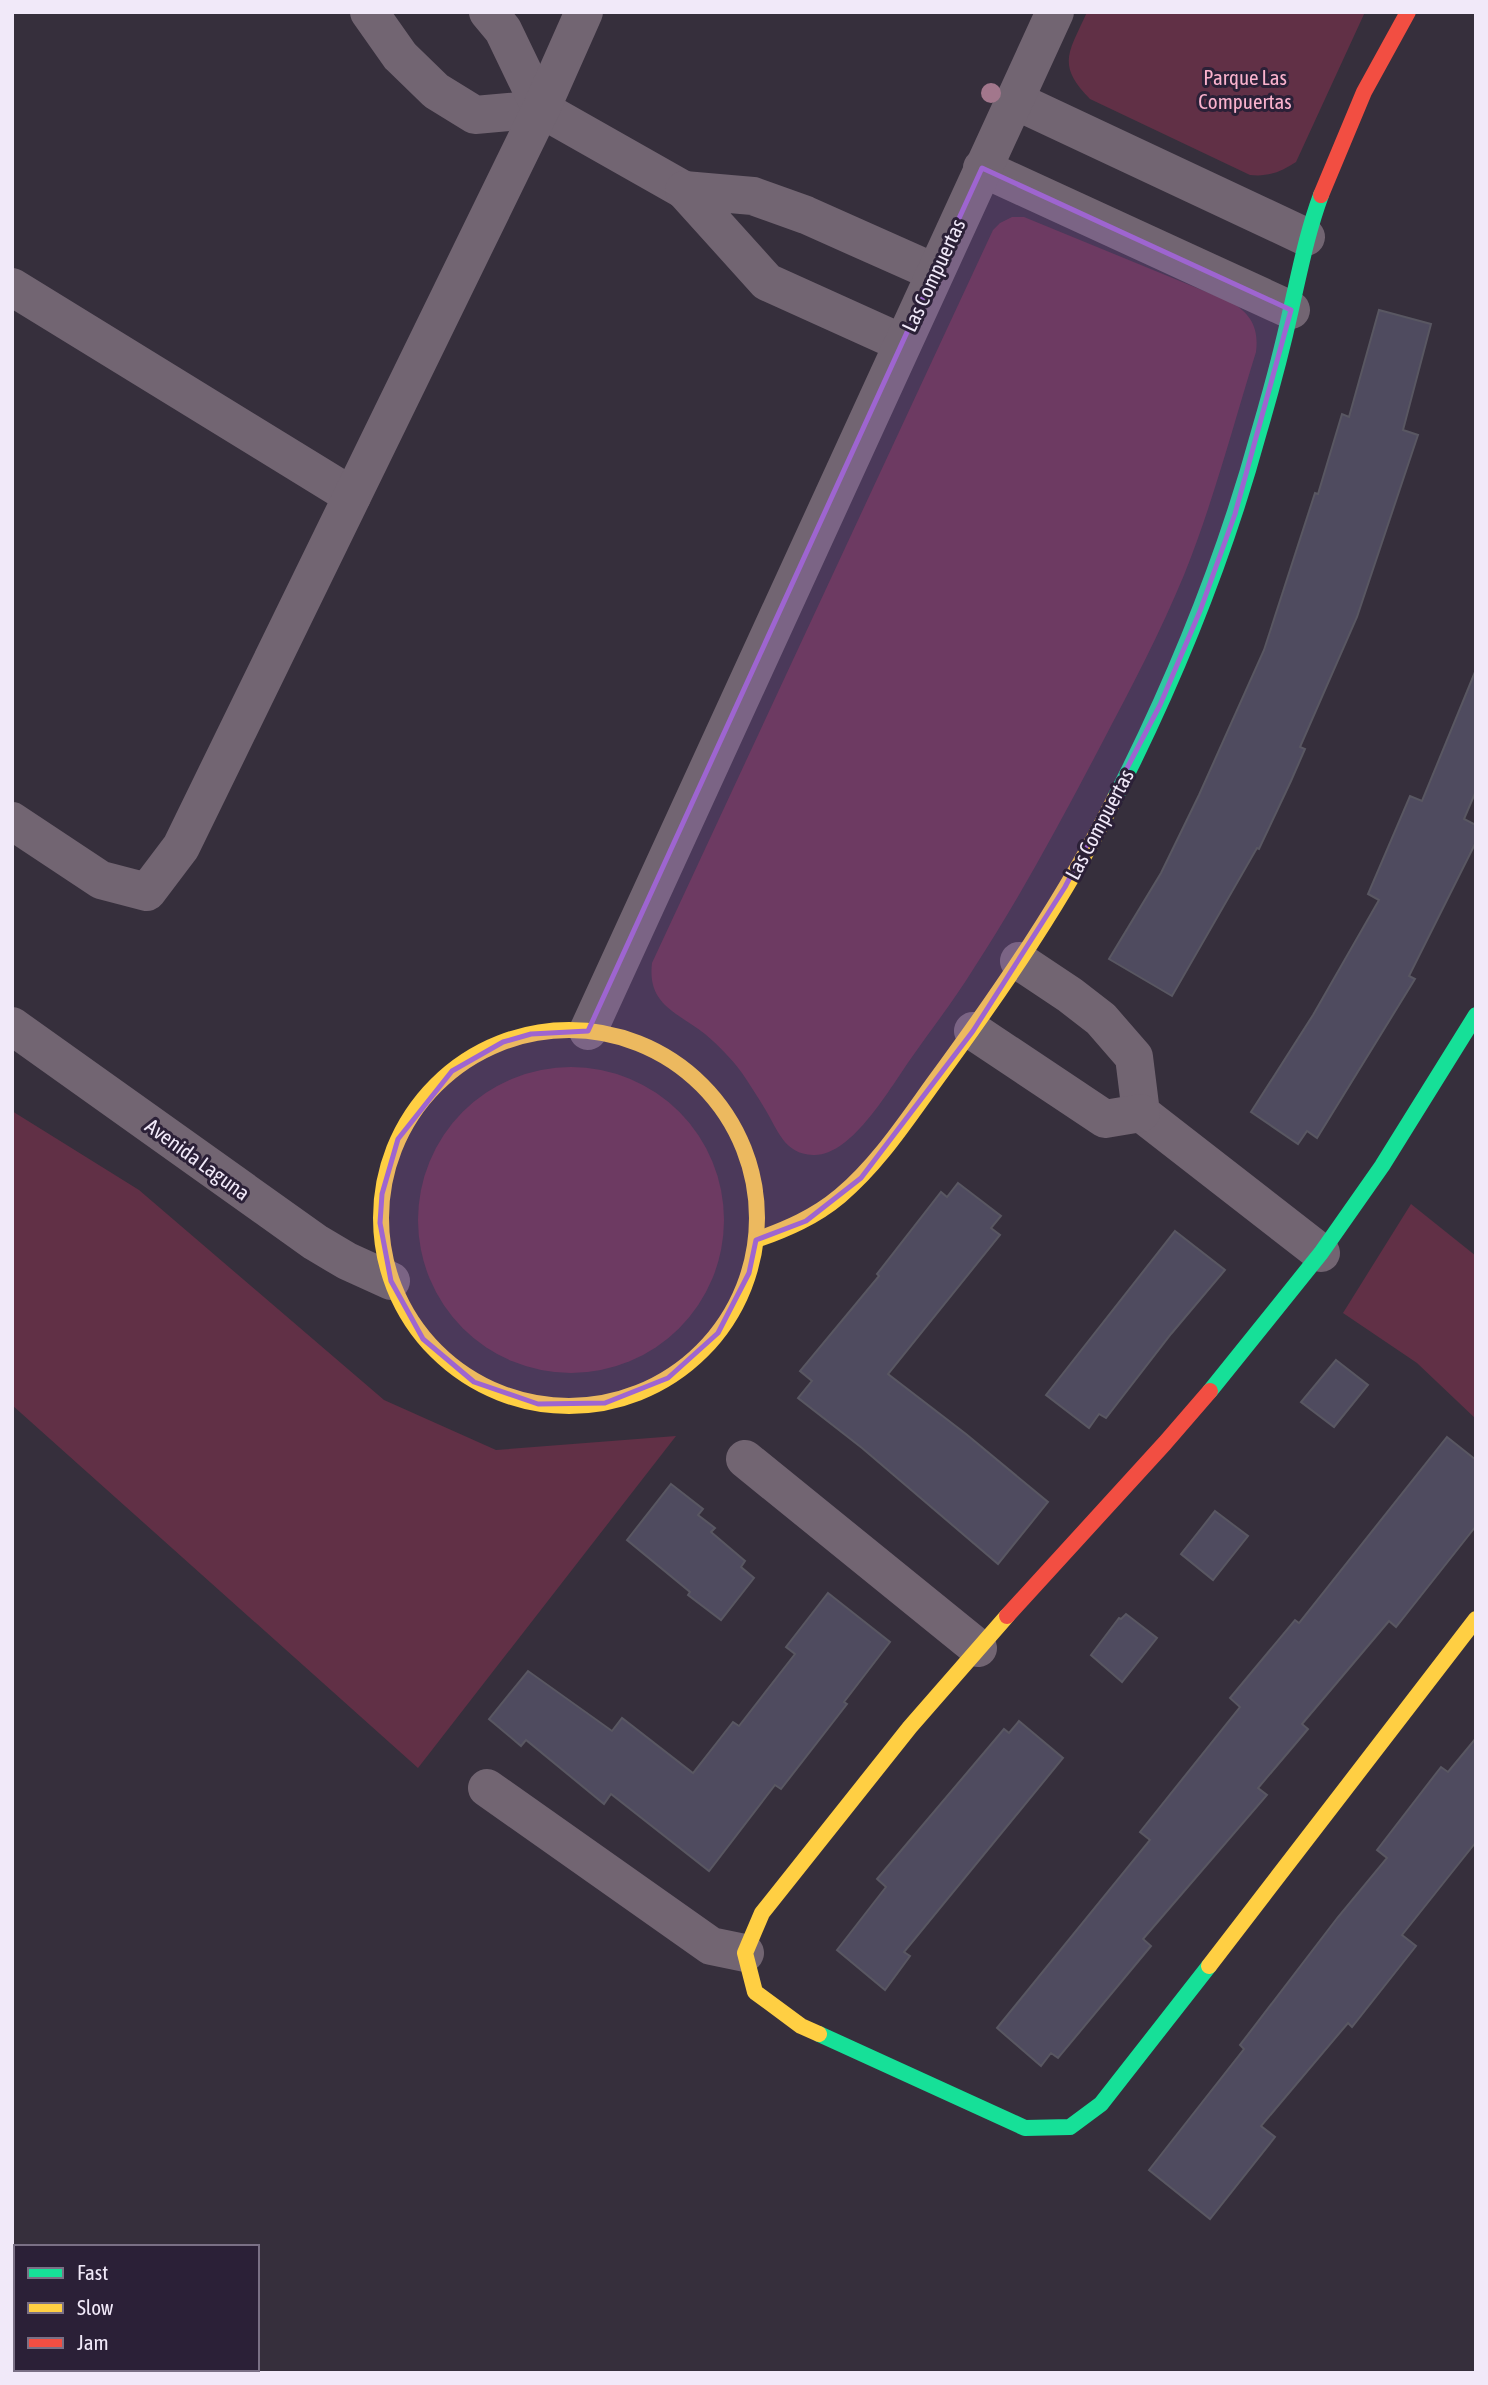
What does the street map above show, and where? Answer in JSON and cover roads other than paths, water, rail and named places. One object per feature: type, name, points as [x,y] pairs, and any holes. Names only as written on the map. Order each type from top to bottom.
[{"type":"street","points":[[369,12],[400,56],[436,91],[475,115],[541,109],[684,190],[767,282],[902,342]]},
{"type":"street","points":[[488,12],[503,30],[541,109]]},
{"type":"street","points":[[12,821],[101,880],[147,892],[181,847],[541,109],[584,12]]},
{"type":"street","name":"Las Compuertas","points":[[588,1031],[1055,12]]},
{"type":"street","name":"Las Compuertas","points":[[756,1240],[782,1233],[806,1221],[835,1202],[861,1178],[973,1031],[1065,887],[1115,797],[1160,705],[1200,611],[1235,513],[1265,415],[1306,237],[1329,170],[1358,105],[1408,12]]},
{"type":"street","points":[[1014,100],[1306,237]]},
{"type":"street","points":[[982,168],[1291,310]]},
{"type":"street","points":[[684,190],[753,196],[806,215],[934,272]]},
{"type":"street","points":[[12,286],[352,496]]},
{"type":"street","points":[[1018,961],[1101,1019],[1134,1057],[1141,1113],[1321,1253]]},
{"type":"street","points":[[1476,1015],[1389,1154],[1321,1253],[1244,1350],[1164,1443],[978,1648],[860,1788],[762,1913],[745,1953],[755,1992],[801,2026],[1025,2128],[1070,2127],[1101,2104],[1130,2068],[1476,1619]]},
{"type":"street","name":"Avenida Laguna","points":[[12,1026],[314,1242],[347,1261],[391,1280]]},
{"type":"street","points":[[559,1030],[588,1031],[621,1037],[652,1049],[680,1066],[705,1087],[725,1114],[741,1143],[752,1174],[757,1207],[756,1240],[749,1273],[736,1304],[718,1333],[695,1357],[668,1378],[638,1394],[606,1403],[572,1407],[538,1404],[506,1396],[465,1376],[447,1363],[423,1339],[404,1311],[383,1253],[380,1223],[382,1194],[398,1139],[425,1098],[452,1071],[503,1042],[530,1034],[559,1030]]},
{"type":"street","points":[[973,1031],[1105,1119],[1141,1113]]},
{"type":"street","points":[[745,1459],[978,1648]]},
{"type":"street","points":[[487,1787],[711,1946],[745,1953]]},
{"type":"park label","name":"Parque Las Compuertas","points":[[1245,89]]}]
